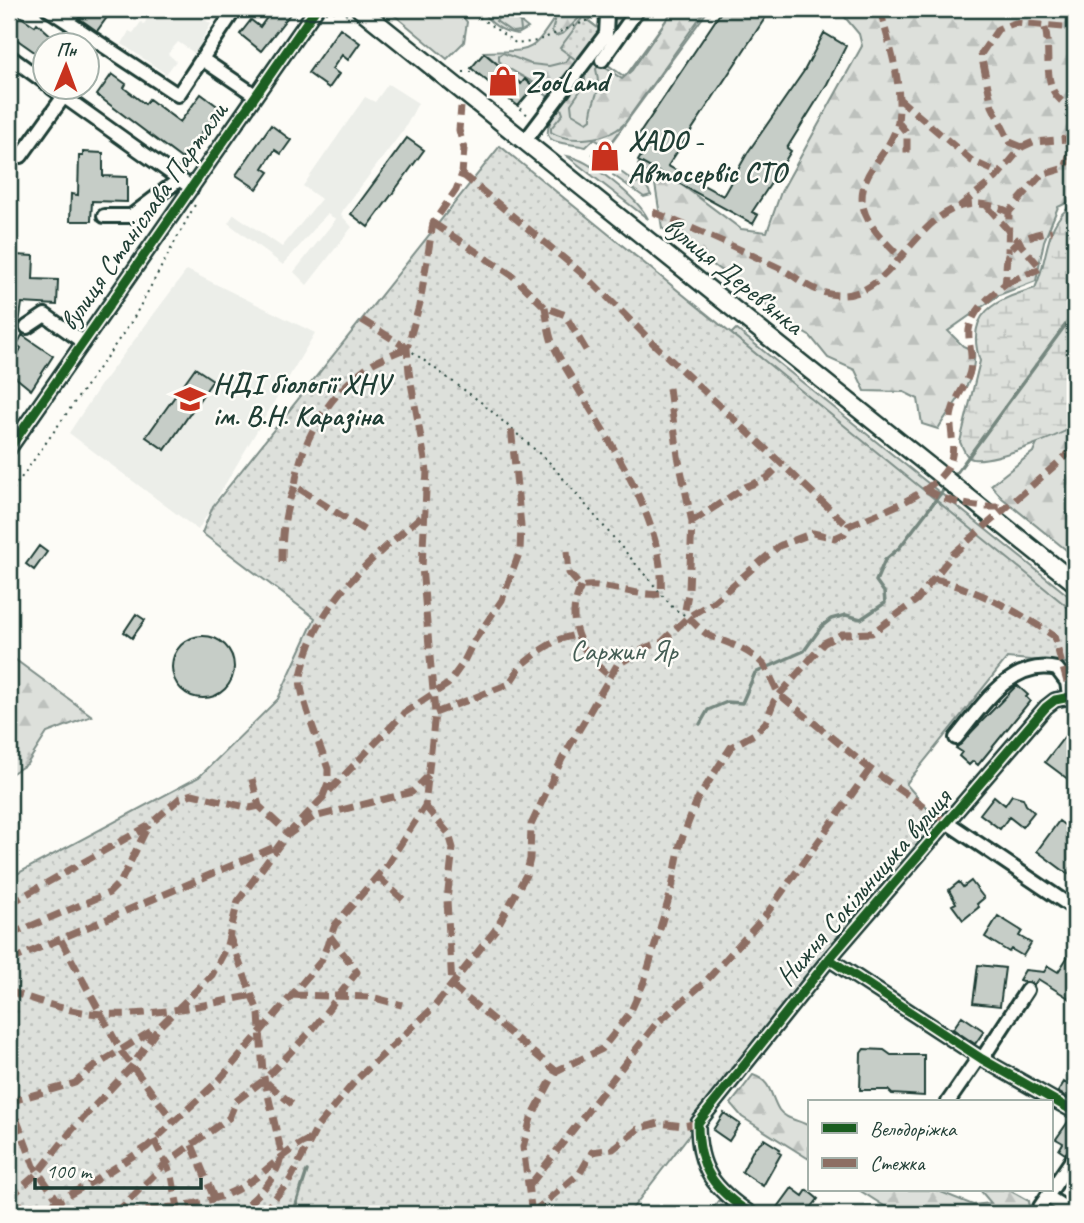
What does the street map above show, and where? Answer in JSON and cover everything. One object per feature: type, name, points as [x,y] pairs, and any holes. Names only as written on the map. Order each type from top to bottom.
[{"type":"main road","name":"вулиця Дерев’янка","points":[[360,9],[1075,583]]},
{"type":"street","points":[[48,9],[178,95],[235,9]]},
{"type":"street","points":[[68,20],[77,9]]},
{"type":"street","name":"вулиця Станіслава Партали","points":[[9,449],[83,342],[196,192],[255,95],[318,9]]},
{"type":"street","points":[[602,60],[638,9]]},
{"type":"street","points":[[525,141],[599,46],[606,34],[607,15]]},
{"type":"street","points":[[9,56],[32,73]]},
{"type":"street","points":[[202,59],[255,95]]},
{"type":"street","points":[[21,156],[60,102]]},
{"type":"street","points":[[72,102],[196,192]]},
{"type":"street","points":[[104,216],[131,216],[180,179]]},
{"type":"street","points":[[27,327],[45,315],[83,342]]},
{"type":"street","points":[[956,738],[1005,680],[1018,674],[1039,668],[1057,669],[1067,682],[1072,695]]},
{"type":"street","name":"Нижня Сокільницька вулиця","points":[[751,1214],[724,1194],[707,1174],[698,1150],[698,1124],[829,959],[1046,707],[1072,695]]},
{"type":"street","points":[[948,823],[1075,909]]},
{"type":"street","points":[[829,959],[980,1058],[1075,1112]]},
{"type":"street","points":[[949,1100],[1027,990]]},
{"type":"street","points":[[1052,1190],[1075,1155]]},
{"type":"street","points":[[1051,1192],[1044,1202],[1075,1214]]},
{"type":"path","points":[[318,9],[325,12],[342,11]]},
{"type":"path","points":[[468,9],[517,44],[537,41],[607,15]]},
{"type":"path","points":[[460,72],[475,72],[530,116],[530,123]]},
{"type":"path","points":[[9,495],[132,321],[196,192]]},
{"type":"path","points":[[407,348],[482,403],[550,463],[674,609],[688,617]]},
{"type":"shaded area","points":[[153,9],[206,9],[201,17],[211,24],[202,39],[210,46],[202,58],[178,42],[168,54],[176,61],[166,74],[122,44],[129,31],[133,33],[141,22],[144,24]]},
{"type":"shaded area","points":[[388,84],[418,103],[405,128],[343,210],[341,215],[352,227],[307,285],[294,272],[336,219],[327,214],[283,265],[228,223],[234,214],[282,247],[321,199],[303,186],[365,97],[375,102]]},
{"type":"shaded area","name":"НДІ біології ХНУ ім. В.Н. Каразіна","points":[[187,270],[315,333],[198,530],[69,433],[102,383]]},
{"type":"green space","points":[[387,9],[457,9],[467,22],[464,42],[447,59]]},
{"type":"green space","points":[[481,9],[505,9],[528,28],[518,34],[501,29],[492,23]]},
{"type":"green space","points":[[553,9],[597,9],[589,21],[602,31],[619,13],[631,19],[601,60],[625,77],[674,9],[709,9],[608,147],[594,139],[586,147],[552,140],[548,136],[548,130],[557,110],[551,99],[526,79],[521,84],[484,52],[529,48],[541,37],[558,13]]},
{"type":"green space","points":[[558,9],[588,9],[564,33],[556,36],[552,31]]},
{"type":"green space","points":[[674,9],[706,9],[624,124],[599,137],[568,138],[551,132],[551,128],[563,114],[559,104],[545,89],[499,61],[499,55],[503,53],[531,64],[549,66],[565,62],[578,47],[604,33],[614,19],[625,18],[624,25],[585,61],[585,84],[571,104],[572,113],[587,122],[591,119],[597,92],[596,69],[600,64],[622,79],[632,70]]},
{"type":"green space","points":[[838,9],[1075,9],[1075,199],[1058,207],[1044,241],[1036,281],[999,295],[948,331],[963,346],[974,351],[974,363],[968,384],[938,429],[922,424],[918,399],[904,392],[865,391],[855,370],[828,358],[811,337],[775,316],[763,301],[662,228],[654,178],[638,165],[640,161],[659,168],[741,229],[767,232],[781,192],[862,46],[859,34]]},
{"type":"green space","points":[[503,13],[509,13],[520,22],[521,31],[512,32],[496,21]]},
{"type":"green space","points":[[583,17],[603,32],[579,62],[560,48]]},
{"type":"green space","name":"Саржин Яр","points":[[500,146],[1075,613],[1075,664],[1007,658],[906,784],[940,823],[861,913],[628,1214],[9,1214],[9,878],[199,777],[278,699],[315,618],[202,533],[213,506]]},
{"type":"green space","points":[[567,156],[588,164],[612,181],[643,210],[648,219]]},
{"type":"green space","points":[[614,167],[636,183],[644,181],[651,195],[644,197],[613,175]]},
{"type":"green space","points":[[1075,203],[1075,426],[1010,453],[983,459],[968,457],[960,442],[980,361],[976,331],[980,320],[996,303],[1035,288],[1052,230],[1057,220]]},
{"type":"green space","points":[[736,329],[1075,601],[1075,616],[731,334]]},
{"type":"green space","points":[[1075,414],[1075,557],[1002,498],[991,485],[1033,452],[1042,431]]},
{"type":"green space","points":[[9,655],[92,716],[47,733],[27,764],[9,775]]},
{"type":"green space","points":[[753,1075],[764,1081],[779,1110],[789,1118],[808,1126],[808,1158],[742,1117],[731,1104]]},
{"type":"green space","points":[[862,1192],[941,1192],[973,1205],[991,1203],[982,1192],[1013,1192],[1029,1201],[1031,1214],[897,1214]]},
{"type":"green space","points":[[726,1200],[741,1214],[709,1214],[718,1201]]},
{"type":"building","points":[[9,9],[35,26],[37,23],[47,32],[32,32],[32,50],[9,34]]},
{"type":"building","points":[[86,9],[113,9],[97,31],[80,19]]},
{"type":"building","points":[[273,9],[294,9],[261,51],[240,34],[251,20],[260,27]]},
{"type":"building","points":[[723,9],[771,9],[668,166],[723,196],[748,152],[804,71],[824,33],[846,46],[827,84],[787,148],[791,151],[752,212],[758,215],[753,224],[638,161],[649,143],[638,136]]},
{"type":"building","points":[[340,28],[360,43],[348,60],[342,55],[332,69],[339,74],[329,88],[308,73]]},
{"type":"building","name":"ZooLand","points":[[484,53],[521,84],[525,79],[534,87],[518,106],[471,68]]},
{"type":"building","points":[[112,74],[126,84],[124,88],[145,104],[149,99],[180,122],[201,94],[220,108],[182,159],[102,99],[102,88]]},
{"type":"building","points":[[271,125],[291,140],[281,154],[275,150],[263,168],[269,172],[257,189],[236,175]]},
{"type":"building","points":[[407,138],[424,150],[368,227],[351,214]]},
{"type":"building","name":"XADO - Автосервіс СТО","points":[[600,145],[618,158],[611,167],[593,154]]},
{"type":"building","points":[[83,152],[103,153],[103,176],[127,177],[127,202],[92,201],[91,221],[70,221],[71,194],[78,195],[79,156],[83,156]]},
{"type":"building","points":[[14,255],[34,256],[33,279],[58,280],[57,305],[22,303],[19,324],[9,324],[9,259],[13,259]]},
{"type":"building","points":[[22,335],[53,356],[31,390],[9,372],[21,348],[17,345]]},
{"type":"building","points":[[195,368],[213,380],[165,450],[146,437]]},
{"type":"building","points":[[39,546],[47,552],[34,570],[26,564]]},
{"type":"building","points":[[136,614],[145,620],[132,638],[124,632]]},
{"type":"building","points":[[203,636],[225,645],[234,667],[225,689],[203,698],[181,689],[172,667],[181,645]]},
{"type":"building","points":[[1017,685],[1028,695],[1026,697],[1030,701],[978,765],[973,761],[969,765],[959,756],[962,752],[956,748]]},
{"type":"building","points":[[1065,736],[1075,744],[1075,773],[1069,780],[1045,762]]},
{"type":"building","points":[[1012,795],[1023,798],[1034,812],[1022,827],[1009,817],[1000,829],[980,814],[994,796],[1005,805]]},
{"type":"building","points":[[1059,821],[1075,833],[1075,864],[1068,874],[1037,851]]},
{"type":"building","points":[[971,881],[984,898],[977,904],[979,907],[963,920],[952,905],[956,903],[949,890],[959,882],[963,887]]},
{"type":"building","points":[[998,916],[1022,931],[1019,936],[1031,943],[1023,956],[1011,949],[1009,952],[985,937]]},
{"type":"building","points":[[1069,955],[1075,959],[1075,1002],[1038,979],[1034,985],[1019,980],[1025,970],[1044,972],[1048,966],[1058,972]]},
{"type":"building","points":[[978,965],[1005,968],[1000,1006],[973,1003]]},
{"type":"building","points":[[962,1016],[984,1031],[975,1044],[953,1029]]},
{"type":"building","points":[[864,1049],[884,1050],[891,1055],[924,1055],[924,1096],[892,1094],[888,1090],[860,1090],[861,1053]]},
{"type":"building","points":[[1064,1082],[1075,1089],[1075,1102],[1058,1092]]},
{"type":"building","points":[[724,1113],[740,1124],[729,1141],[713,1130]]},
{"type":"building","points":[[1070,1119],[1075,1121],[1075,1143],[1065,1154],[1059,1150],[1063,1143],[1056,1139]]},
{"type":"building","points":[[764,1139],[780,1149],[778,1152],[781,1154],[763,1186],[742,1172],[754,1148]]},
{"type":"building","points":[[792,1188],[803,1196],[807,1190],[818,1199],[811,1208],[819,1214],[773,1214]]},
{"type":"waterway","points":[[952,479],[1075,312]]},
{"type":"waterway","points":[[700,724],[708,710],[727,702],[742,703],[755,673],[804,651],[822,626],[831,619],[846,615],[861,619],[885,603],[884,592],[876,581],[885,560],[900,547],[947,485]]},
{"type":"waterway","points":[[293,1214],[307,1171]]},
{"type":"marked path","points":[[880,9],[897,78],[898,121],[892,138],[867,178],[862,203],[871,225],[899,256]]},
{"type":"marked path","points":[[1022,147],[1010,142],[992,106],[981,54],[998,29],[1015,23],[1075,28]]},
{"type":"marked path","points":[[1045,28],[1051,85],[1055,94],[1075,109]]},
{"type":"marked path","points":[[898,98],[972,161],[999,173]]},
{"type":"marked path","points":[[9,1205],[49,1206],[94,1181],[147,1147],[221,1078],[321,961],[335,925],[387,865],[425,806],[435,713],[422,567],[427,471],[407,348],[420,303],[433,223],[456,190],[462,174],[464,149],[459,130],[461,107]]},
{"type":"marked path","points":[[897,121],[907,133],[907,153]]},
{"type":"marked path","points":[[960,206],[996,178],[1022,147],[1033,142],[1067,139],[1072,148],[1065,168],[1041,175],[1009,212],[1008,252]]},
{"type":"marked path","points":[[462,174],[590,280],[657,347],[848,526]]},
{"type":"marked path","points":[[653,212],[775,266],[815,289],[842,295],[864,290],[883,276],[935,221],[955,208],[980,204],[1009,212]]},
{"type":"marked path","points":[[987,206],[1041,268],[1005,284]]},
{"type":"marked path","points":[[433,223],[513,276],[545,307],[565,315],[586,350]]},
{"type":"marked path","points":[[262,1214],[290,1180],[318,1126],[356,1080],[434,1007],[496,929],[526,875],[530,859],[531,825],[562,759],[617,665],[647,647],[662,642],[688,617],[713,602],[779,546],[813,533],[835,538],[844,534],[848,526],[907,500],[945,472],[953,447],[951,418],[954,405],[970,369],[969,330],[974,316],[988,298],[1005,284],[1010,249],[1033,235],[1052,231]]},
{"type":"marked path","points":[[545,307],[556,351],[606,434],[646,513],[660,567],[661,594],[598,586],[581,587]]},
{"type":"marked path","points":[[362,320],[407,348]]},
{"type":"marked path","points":[[364,530],[295,486],[298,469],[309,437],[338,393],[368,366],[407,348]]},
{"type":"marked path","points":[[669,388],[678,456],[692,522],[689,589],[684,615]]},
{"type":"marked path","points":[[9,1198],[38,1173],[72,1130],[132,1066],[159,1027],[212,975],[226,949],[238,901],[286,836],[404,713],[448,684],[463,663],[474,641],[502,600],[520,551],[521,526],[511,427]]},
{"type":"marked path","points":[[532,1214],[523,1147],[531,1118],[556,1071],[602,1049],[630,1013],[644,982],[672,888],[680,844],[697,800],[731,747],[756,733],[766,722],[774,701],[824,643],[842,634],[872,633],[917,600],[953,554],[1075,448]]},
{"type":"marked path","points":[[692,522],[745,487],[767,478],[781,464]]},
{"type":"marked path","points":[[282,562],[284,523],[295,486]]},
{"type":"marked path","points":[[926,489],[944,498],[966,504],[1008,506]]},
{"type":"marked path","points":[[323,796],[328,783],[328,769],[301,684],[313,637],[338,596],[354,578],[426,512]]},
{"type":"marked path","points":[[567,551],[569,573],[581,587]]},
{"type":"marked path","points":[[934,579],[967,589],[996,602],[1054,636],[1067,682]]},
{"type":"marked path","points":[[581,587],[574,613],[578,637],[592,659],[611,677]]},
{"type":"marked path","points":[[688,617],[708,634],[741,648],[759,660],[780,695],[870,769],[948,823]]},
{"type":"marked path","points":[[435,713],[509,684],[521,666],[541,650],[557,640],[575,635]]},
{"type":"marked path","points":[[530,1185],[655,1025],[705,982],[765,916],[870,769]]},
{"type":"marked path","points":[[252,779],[259,806],[289,834],[314,817],[412,792],[429,775]]},
{"type":"marked path","points":[[9,904],[148,826],[180,798],[192,794],[250,808],[259,806]]},
{"type":"marked path","points":[[425,806],[449,834],[453,848],[447,900],[452,986],[556,1071]]},
{"type":"marked path","points":[[9,935],[109,893],[121,881],[148,826]]},
{"type":"marked path","points":[[9,961],[277,846]]},
{"type":"marked path","points":[[377,876],[408,904]]},
{"type":"marked path","points":[[229,935],[259,1014],[263,1073],[281,1151],[272,1179],[249,1203],[233,1214]]},
{"type":"marked path","points":[[115,1214],[166,1163],[229,1118],[236,1101],[264,1080],[312,1030],[357,972],[330,936]]},
{"type":"marked path","points":[[61,940],[121,1051],[174,1122]]},
{"type":"marked path","points":[[9,991],[63,1008],[103,1014],[168,1011],[254,995]]},
{"type":"marked path","points":[[292,995],[371,997],[402,1005]]},
{"type":"marked path","points":[[9,1102],[75,1083],[92,1068],[153,1030]]},
{"type":"marked path","points":[[267,1083],[292,1104]]},
{"type":"marked path","points":[[9,1099],[34,1166],[67,1214]]},
{"type":"marked path","points":[[532,1213],[580,1173],[592,1152],[613,1149],[638,1129],[659,1123],[683,1126],[698,1123]]},
{"type":"marked path","points":[[125,1214],[222,1196],[256,1178],[292,1149],[312,1138]]},
{"type":"marked path","points":[[154,1140],[172,1176],[178,1208]]},
{"type":"marked path","points":[[192,1145],[214,1198]]},
{"type":"cycle path","points":[[9,449],[316,9]]},
{"type":"cycle path","points":[[751,1214],[727,1196],[711,1177],[701,1154],[698,1123],[829,959],[1046,707],[1055,700],[1075,696]]},
{"type":"cycle path","points":[[829,959],[982,1059],[1075,1112]]},
{"type":"place","name":"ZooLand","points":[[503,81]]},
{"type":"place","name":"XADO - Автосервіс СТО","points":[[605,156]]},
{"type":"place","name":"НДІ біології ХНУ ім. В.Н. Каразіна","points":[[190,399]]}]
